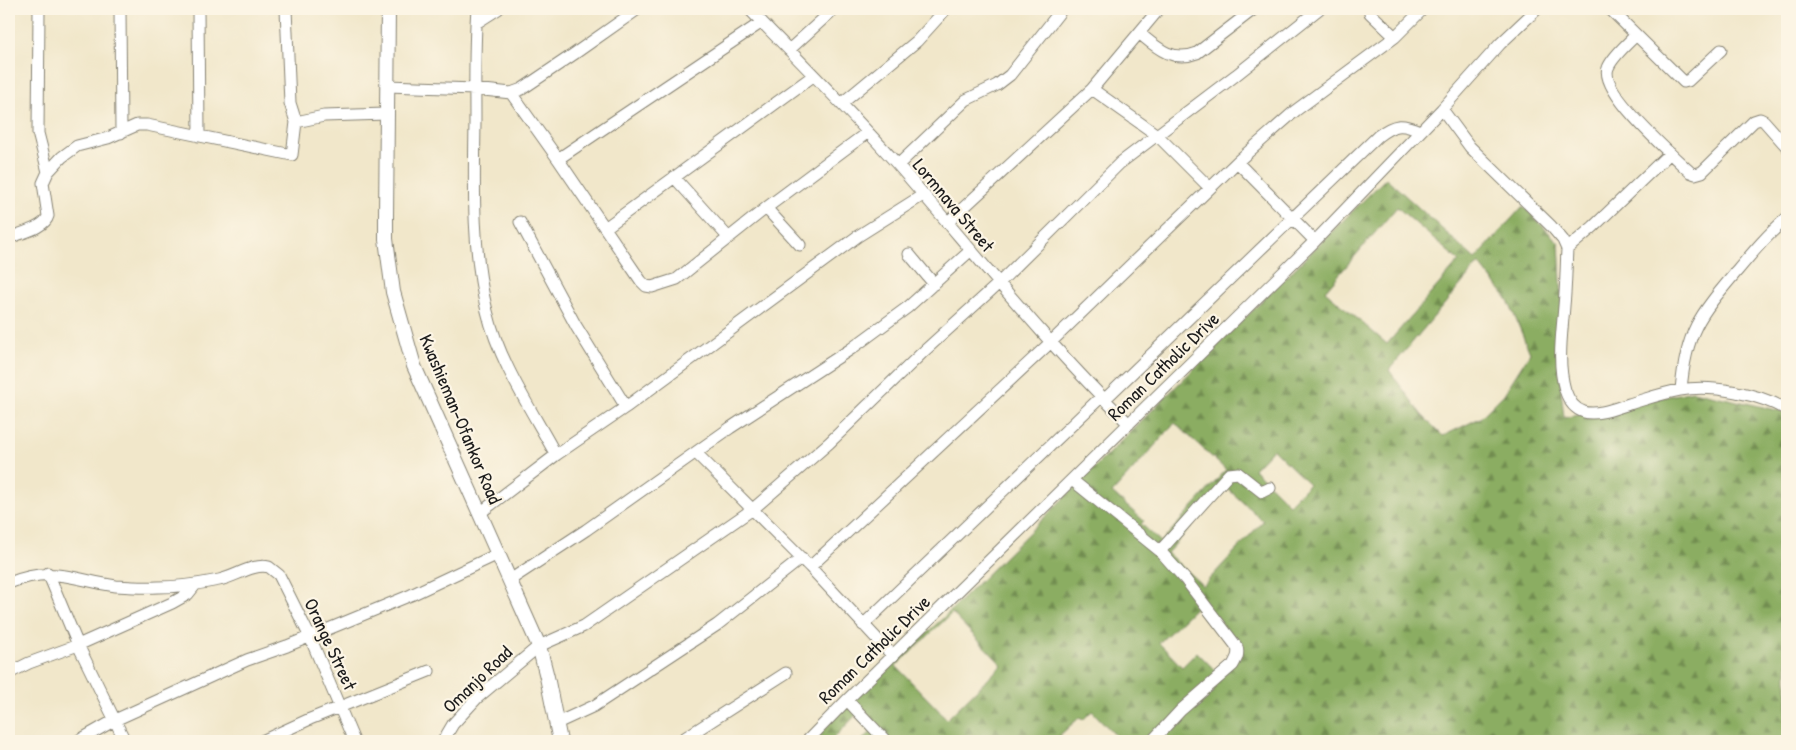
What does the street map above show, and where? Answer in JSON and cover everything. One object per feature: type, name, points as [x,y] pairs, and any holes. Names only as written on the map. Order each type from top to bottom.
[{"type":"main road","name":"Kwashieman-Ofankor Road","points":[[388,9],[386,239],[394,292],[414,366],[538,646],[560,741]]},
{"type":"street","points":[[39,9],[38,133],[48,172]]},
{"type":"street","points":[[120,9],[121,133]]},
{"type":"street","points":[[198,9],[199,136]]},
{"type":"street","points":[[9,238],[41,226],[47,221],[48,216],[43,183],[48,172],[62,157],[77,146],[108,138],[142,125],[292,155],[296,122],[290,103],[286,9]]},
{"type":"street","points":[[477,9],[474,171],[476,233],[487,312],[507,365],[556,455]]},
{"type":"street","points":[[476,23],[498,9]]},
{"type":"street","points":[[387,86],[475,89],[511,93],[522,88],[574,54],[638,9]]},
{"type":"street","name":"Lormnava Street","points":[[750,9],[868,132],[998,284],[1050,342],[1129,424]]},
{"type":"street","points":[[789,50],[834,9]]},
{"type":"street","points":[[841,104],[917,41],[946,9]]},
{"type":"street","points":[[898,165],[966,100],[996,85],[1010,75],[1062,9]]},
{"type":"street","points":[[946,223],[1092,88],[1159,9]]},
{"type":"street","points":[[1139,33],[1164,53],[1190,56],[1197,53],[1254,9]]},
{"type":"street","name":"Omanjo Road","points":[[443,741],[453,724],[476,698],[538,646],[584,626],[753,509],[829,443],[998,284],[1120,164],[1319,9]]},
{"type":"street","points":[[810,567],[1050,342],[1237,162],[1295,111],[1395,37],[1422,9]]},
{"type":"street","name":"Roman Catholic Drive","points":[[807,741],[1315,241],[1442,109],[1486,59],[1537,9]]},
{"type":"street","points":[[1610,9],[1684,82],[1688,81],[1721,50]]},
{"type":"street","points":[[1370,13],[1395,37]]},
{"type":"street","points":[[558,159],[762,22]]},
{"type":"street","points":[[1636,35],[1609,66],[1608,79],[1622,103],[1690,172],[1695,174],[1702,172],[1754,121],[1760,119],[1787,147]]},
{"type":"street","points":[[605,228],[813,76]]},
{"type":"street","points":[[1092,88],[1157,135],[1210,188]]},
{"type":"street","points":[[511,93],[641,281],[646,286],[652,287],[677,279],[728,237],[868,132]]},
{"type":"street","points":[[1442,109],[1470,147],[1563,240],[1567,249],[1560,353],[1564,389],[1577,408],[1584,412],[1592,413],[1681,390],[1703,388],[1734,392],[1774,402],[1787,410]]},
{"type":"street","points":[[296,122],[324,116],[386,114]]},
{"type":"street","points":[[863,625],[1294,219],[1378,136],[1390,127],[1405,126],[1420,131]]},
{"type":"street","points":[[1567,249],[1593,228],[1670,153]]},
{"type":"street","points":[[1237,162],[1315,241]]},
{"type":"street","points":[[674,177],[728,237]]},
{"type":"street","points":[[480,513],[556,455],[626,407],[858,236],[923,195]]},
{"type":"street","points":[[766,208],[800,245]]},
{"type":"street","points":[[1681,390],[1688,344],[1696,324],[1722,288],[1761,242],[1787,218]]},
{"type":"street","points":[[520,222],[576,326],[626,407]]},
{"type":"street","points":[[510,580],[586,530],[738,423],[851,349],[908,307],[970,251]]},
{"type":"street","points":[[909,254],[934,284]]},
{"type":"street","points":[[696,453],[802,558],[893,656]]},
{"type":"street","points":[[1160,551],[1229,474],[1238,473],[1262,492],[1270,488]]},
{"type":"street","points":[[1072,480],[1160,551],[1185,578],[1233,640],[1238,653],[1237,659],[1225,673],[1181,710],[1152,741]]},
{"type":"street","points":[[78,741],[115,720],[247,660],[310,637],[411,595],[498,554]]},
{"type":"street","points":[[556,723],[594,706],[717,625],[802,558]]},
{"type":"street","name":"Orange Street","points":[[196,584],[232,577],[259,566],[269,567],[279,575],[310,637],[354,741]]},
{"type":"street","points":[[10,582],[33,575],[48,574],[77,577],[123,586],[157,588],[196,584]]},
{"type":"street","points":[[48,574],[78,645],[125,741]]},
{"type":"street","points":[[9,673],[29,663],[78,645],[183,598],[196,584]]},
{"type":"street","points":[[262,741],[310,719],[429,671]]},
{"type":"street","points":[[680,741],[786,673]]},
{"type":"street","points":[[847,700],[886,741]]},
{"type":"green space","points":[[1386,178],[1475,259],[1523,206],[1559,243],[1562,302],[1557,350],[1564,418],[1693,391],[1781,411],[1787,416],[1787,741],[1121,741],[1092,711],[1083,720],[1080,717],[1060,735],[1063,739],[1061,741],[861,741],[871,732],[856,715],[831,741],[813,741],[845,707],[941,620]],"holes":[[[1397,207],[1459,261],[1387,344],[1325,291]],[[1479,263],[1508,300],[1530,353],[1504,394],[1480,418],[1443,436],[1421,414],[1389,370]],[[1175,423],[1226,470],[1161,542],[1141,524],[1144,521],[1112,493]],[[1273,449],[1309,484],[1289,504],[1254,469]],[[1227,488],[1263,521],[1203,586],[1167,553]],[[1195,608],[1237,651],[1216,671],[1197,652],[1182,667],[1159,643]],[[952,613],[1002,665],[947,719],[896,666]]]}]
